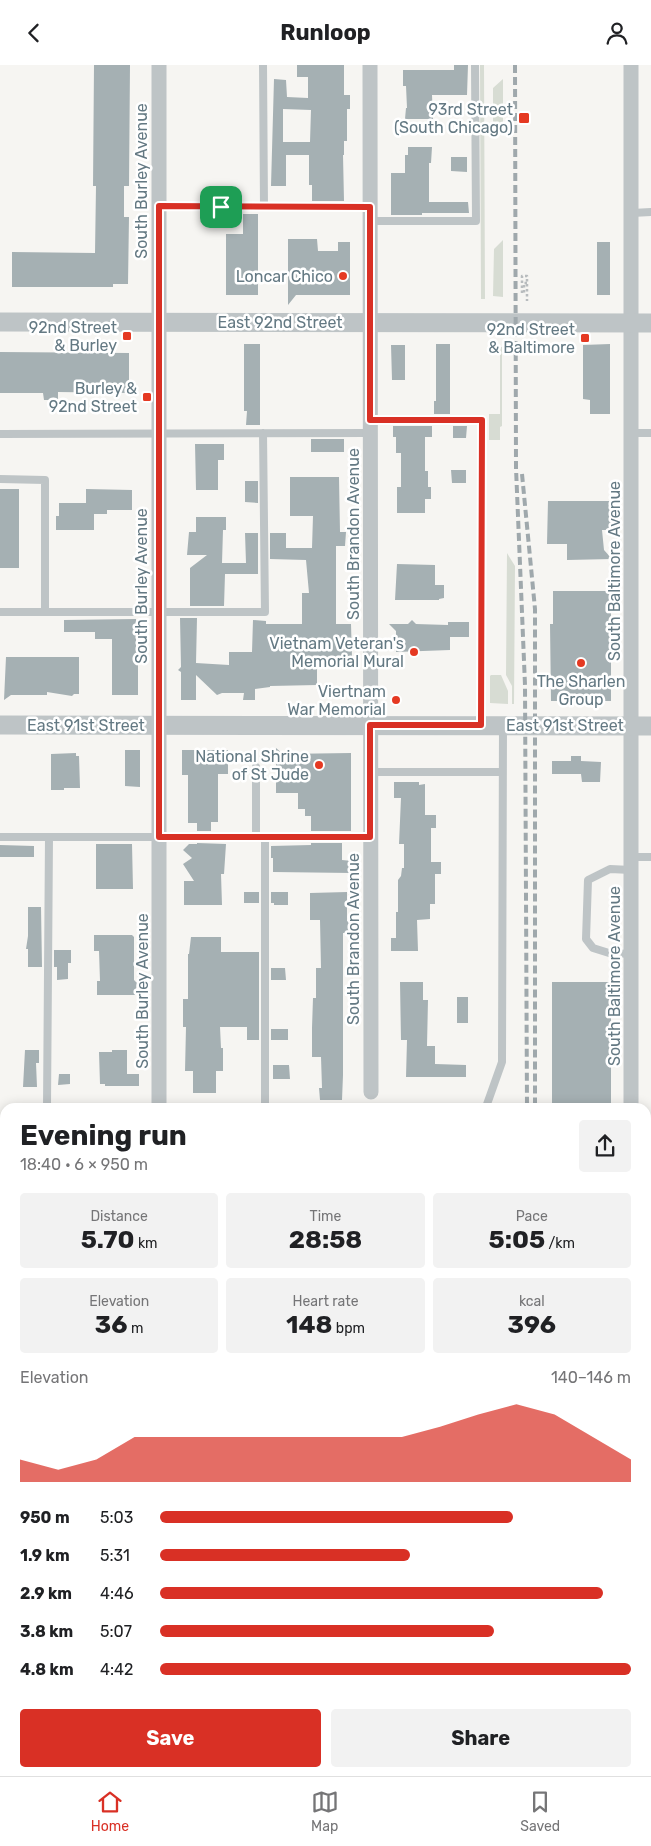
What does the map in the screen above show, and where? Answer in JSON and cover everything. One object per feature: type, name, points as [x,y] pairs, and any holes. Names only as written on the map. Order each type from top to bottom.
[{"type":"street","name":"South Burley Avenue","points":[[159,65],[159,1103]]},
{"type":"street","name":"South Brandon Avenue","points":[[370,65],[371,1092]]},
{"type":"street","name":"South Baltimore Avenue","points":[[631,65],[631,1103]]},
{"type":"street","name":"East 92nd Street","points":[[0,322],[651,323]]},
{"type":"street","name":"East 91st Street","points":[[0,725],[651,725]]},
{"type":"lane","points":[[263,65],[264,207]]},
{"type":"lane","points":[[159,206],[264,207],[476,221],[475,65]]},
{"type":"lane","points":[[632,213],[651,212]]},
{"type":"lane","points":[[0,434],[263,433],[482,420],[481,725]]},
{"type":"lane","points":[[0,612],[265,612],[263,433]]},
{"type":"lane","points":[[632,433],[651,433]]},
{"type":"lane","points":[[0,479],[45,480],[45,612]]},
{"type":"lane","points":[[487,1103],[502,1062],[503,725]]},
{"type":"lane","points":[[256,767],[256,837]]},
{"type":"lane","points":[[370,772],[502,772]]},
{"type":"lane","points":[[0,837],[370,837]]},
{"type":"lane","points":[[47,1103],[49,837]]},
{"type":"lane","points":[[265,837],[265,1103]]},
{"type":"lane","points":[[631,954],[609,953],[593,948],[586,939],[588,880],[610,869],[651,857]]},
{"type":"path","points":[[527,283],[524,283],[524,293],[522,293],[522,276],[525,274],[527,276],[527,283],[527,301]]},
{"type":"shaded area","points":[[480,65],[484,65],[485,299],[481,299]]},
{"type":"shaded area","points":[[503,79],[503,127],[493,138],[493,88]]},
{"type":"shaded area","points":[[503,240],[503,297],[493,296],[494,249]]},
{"type":"shaded area","points":[[500,347],[502,347],[502,426],[500,427],[500,440],[489,440],[489,414],[500,414]]},
{"type":"shaded area","points":[[507,553],[515,566],[514,704],[512,704],[512,686],[506,675]]},
{"type":"shaded area","points":[[491,675],[501,675],[508,691],[508,704],[490,703]]},
{"type":"building","points":[[94,65],[130,65],[129,186],[124,186],[124,217],[129,217],[128,284],[113,284],[113,287],[12,287],[12,252],[95,253],[96,186],[93,186]]},
{"type":"building","points":[[297,65],[344,65],[344,95],[350,95],[350,109],[347,109],[347,141],[344,141],[343,155],[344,201],[312,201],[312,185],[309,185],[309,155],[286,155],[286,186],[271,186],[274,79],[286,80],[287,97],[308,98],[308,77],[297,77]],"holes":[[[283,109],[311,110],[310,142],[283,142]]]},
{"type":"building","points":[[454,65],[468,65],[467,95],[432,95],[433,119],[405,119],[407,108],[406,86],[403,86],[403,70],[454,70]]},
{"type":"building","points":[[408,147],[432,147],[431,163],[429,163],[429,202],[468,202],[469,213],[391,215],[391,173],[405,173],[405,155],[408,155]]},
{"type":"building","points":[[451,157],[467,157],[467,172],[451,171]]},
{"type":"building","points":[[243,214],[258,214],[258,295],[226,295],[226,234],[243,234]]},
{"type":"building","points":[[288,239],[317,239],[318,251],[338,251],[338,242],[350,242],[350,295],[296,295],[288,305]]},
{"type":"building","points":[[597,242],[610,242],[610,295],[597,295]]},
{"type":"building","points":[[244,344],[260,344],[260,425],[246,425],[247,411],[244,411]]},
{"type":"building","points":[[436,344],[450,344],[450,414],[434,414],[434,401],[436,401]]},
{"type":"building","points":[[610,344],[610,414],[590,414],[590,400],[583,399],[583,345]]},
{"type":"building","points":[[391,345],[405,345],[405,380],[392,380]]},
{"type":"building","points":[[0,352],[129,353],[129,393],[58,392],[58,400],[44,400],[43,393],[0,393]]},
{"type":"building","points":[[393,426],[432,426],[432,437],[425,437],[425,471],[428,471],[428,487],[431,487],[431,499],[425,499],[425,513],[397,513],[397,487],[401,487],[401,453],[396,453],[396,437],[393,437]]},
{"type":"building","points":[[453,426],[467,426],[466,438],[453,438]]},
{"type":"building","points":[[311,439],[344,439],[344,452],[311,452]]},
{"type":"building","points":[[195,444],[224,444],[224,460],[218,460],[218,490],[196,490]]},
{"type":"building","points":[[451,470],[466,470],[466,483],[452,483]]},
{"type":"building","points":[[290,477],[339,477],[340,532],[346,532],[345,546],[336,546],[336,624],[351,624],[352,658],[317,658],[317,685],[270,686],[255,689],[255,700],[243,700],[244,693],[222,693],[217,695],[196,675],[196,700],[181,700],[181,672],[178,670],[181,667],[180,618],[197,618],[196,663],[229,665],[229,652],[252,652],[253,620],[266,621],[266,624],[302,624],[302,593],[309,593],[306,560],[270,559],[270,533],[286,533],[286,548],[312,548],[313,516],[290,516]]},
{"type":"building","points":[[245,481],[258,481],[258,503],[245,502]]},
{"type":"building","points":[[0,489],[19,489],[19,568],[0,568]]},
{"type":"building","points":[[86,489],[132,490],[132,510],[107,510],[107,514],[94,514],[94,530],[56,530],[56,516],[59,516],[59,503],[86,503]]},
{"type":"building","points":[[548,501],[612,501],[612,530],[602,530],[604,550],[612,559],[567,560],[567,544],[547,544]]},
{"type":"building","points":[[196,517],[226,517],[226,530],[223,530],[222,563],[246,563],[245,533],[258,533],[258,574],[225,574],[224,606],[190,606],[190,568],[207,555],[187,555],[189,532],[196,532]]},
{"type":"building","points":[[397,564],[435,565],[435,585],[444,585],[444,598],[439,600],[395,600]]},
{"type":"building","name":"The Sharlen Group","points":[[553,591],[611,591],[611,701],[551,701],[550,624],[553,624]]},
{"type":"building","points":[[136,619],[138,695],[112,695],[112,639],[95,639],[95,632],[64,632],[64,620]]},
{"type":"building","points":[[412,620],[416,624],[448,625],[448,622],[469,622],[469,637],[450,637],[450,650],[396,652],[396,631],[389,624],[408,624]]},
{"type":"building","points":[[6,657],[79,657],[79,694],[72,696],[47,692],[47,695],[11,695],[4,700]]},
{"type":"building","points":[[276,748],[283,754],[351,753],[351,831],[311,831],[311,816],[305,816],[305,809],[298,809],[298,793],[276,793]]},
{"type":"building","points":[[125,750],[140,750],[140,787],[125,786]]},
{"type":"building","points":[[182,750],[228,750],[228,774],[218,774],[218,822],[211,822],[211,831],[197,831],[197,823],[188,823],[188,775],[182,775]]},
{"type":"building","points":[[76,753],[76,756],[79,756],[80,788],[51,790],[51,754]]},
{"type":"building","points":[[571,756],[581,756],[581,761],[601,762],[600,782],[582,782],[581,774],[552,774],[552,761],[571,761]]},
{"type":"building","points":[[394,782],[419,782],[419,785],[425,784],[425,815],[436,815],[436,828],[431,828],[431,862],[441,862],[441,874],[435,874],[435,904],[430,904],[430,919],[417,920],[418,951],[391,951],[391,938],[396,938],[398,880],[401,876],[402,868],[404,868],[404,844],[399,844],[401,798],[394,798]]},
{"type":"building","points":[[311,843],[342,843],[342,860],[352,861],[352,873],[273,872],[271,846],[311,845]]},
{"type":"building","points":[[96,844],[132,844],[133,889],[96,889]]},
{"type":"building","points":[[189,844],[226,844],[224,874],[221,874],[222,905],[184,905],[184,881],[194,881],[183,864],[192,858],[183,850]]},
{"type":"building","points":[[0,845],[34,846],[34,857],[0,857]]},
{"type":"building","points":[[244,892],[259,892],[259,903],[244,903]]},
{"type":"building","points":[[271,892],[288,892],[288,905],[274,905],[274,903],[271,903]]},
{"type":"building","points":[[347,892],[347,921],[351,921],[351,933],[343,933],[342,1100],[320,1100],[319,1088],[322,1088],[321,1057],[312,1057],[312,1028],[313,998],[316,998],[316,968],[321,968],[320,920],[310,920],[310,893]]},
{"type":"building","points":[[28,907],[41,907],[42,967],[28,967],[28,949],[26,949]]},
{"type":"building","points":[[94,935],[132,935],[134,937],[134,980],[137,983],[135,995],[97,995],[97,981],[100,981],[99,951],[94,951]]},
{"type":"building","points":[[191,937],[221,937],[221,952],[259,952],[259,1040],[247,1040],[247,1027],[220,1027],[221,1048],[223,1048],[223,1071],[216,1071],[216,1093],[193,1093],[193,1071],[185,1071],[186,1027],[183,1027],[183,999],[188,999],[188,954]]},
{"type":"building","points":[[54,950],[71,950],[71,963],[68,963],[68,979],[57,980],[57,967],[54,967]]},
{"type":"building","points":[[271,968],[285,968],[286,980],[271,980]]},
{"type":"building","points":[[400,982],[423,982],[423,1000],[428,1000],[427,1046],[435,1046],[435,1064],[466,1065],[466,1077],[406,1077],[407,1040],[401,1040]]},
{"type":"building","points":[[552,982],[611,982],[611,1103],[552,1103]]},
{"type":"building","points":[[457,997],[468,997],[468,1023],[457,1023]]},
{"type":"building","points":[[271,1029],[288,1029],[288,1040],[271,1040]]},
{"type":"building","points":[[25,1050],[39,1050],[39,1063],[36,1063],[37,1087],[23,1087]]},
{"type":"building","points":[[112,1050],[127,1050],[127,1074],[139,1074],[139,1086],[105,1086],[105,1084],[100,1084],[99,1052],[112,1052]]},
{"type":"building","points":[[273,1065],[289,1065],[290,1079],[273,1079]]},
{"type":"building","points":[[59,1074],[70,1074],[70,1084],[58,1085]]},
{"type":"railway","points":[[515,65],[516,468],[525,685],[527,1103]]},
{"type":"railway","points":[[522,474],[535,609],[535,1103]]},
{"type":"place","name":"93rd Street (South Chicago)","points":[[524,118]]},
{"type":"place","name":"Loncar Chico","points":[[343,276]]},
{"type":"place","name":"92nd Street & Burley","points":[[127,336]]},
{"type":"place","name":"92nd Street & Baltimore","points":[[585,338]]},
{"type":"place","name":"Burley & 92nd Street","points":[[147,397]]},
{"type":"place","name":"Vietnam Veteran's Memorial Mural","points":[[414,652]]},
{"type":"place","name":"The Sharlen Group","points":[[581,663]]},
{"type":"place","name":"Viertnam War Memorial","points":[[396,700]]},
{"type":"place","name":"National Shrine of St Jude","points":[[319,765]]},
{"type":"route","points":[[159,206],[221,207],[370,207],[370,420],[482,420],[481,725],[370,725],[370,837],[159,837],[159,206]]}]
